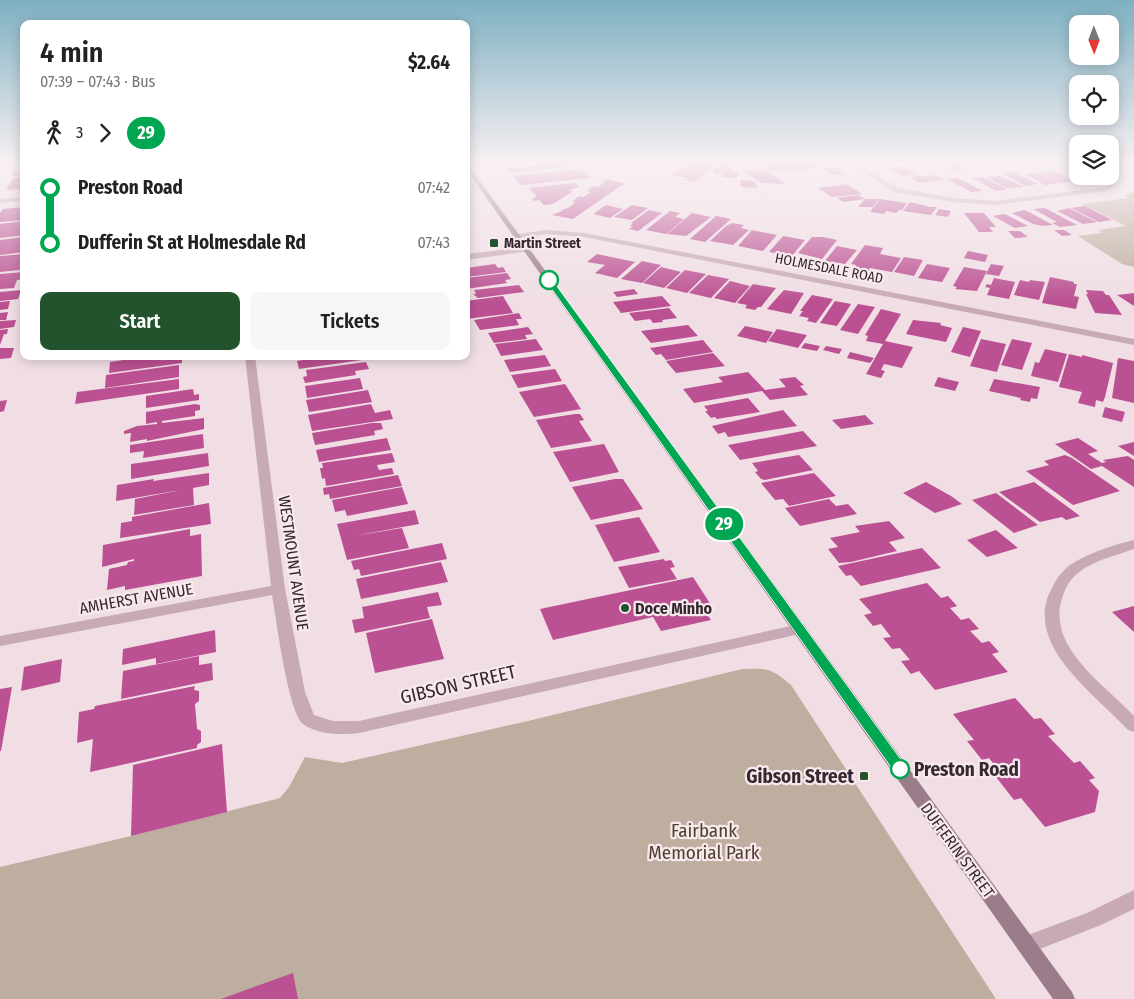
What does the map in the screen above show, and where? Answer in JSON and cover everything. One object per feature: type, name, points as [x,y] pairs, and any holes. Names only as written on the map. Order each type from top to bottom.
[{"type":"main road","name":"DUFFERIN STREET","points":[[498,209],[1065,999]]},
{"type":"street","name":"HOLMESDALE ROAD","points":[[517,236],[547,232],[584,235],[1134,342]]},
{"type":"street","points":[[470,256],[527,249]]},
{"type":"street","name":"WESTMOUNT AVENUE","points":[[250,360],[278,590],[297,692],[308,719],[326,727],[341,730],[359,727]]},
{"type":"street","points":[[1134,544],[1087,562],[1073,570],[1061,583],[1050,609],[1052,625],[1059,645],[1074,666],[1134,726]]},
{"type":"street","name":"AMHERST AVENUE","points":[[0,641],[278,590]]},
{"type":"street","name":"GIBSON STREET","points":[[359,727],[800,629]]},
{"type":"street","points":[[1027,945],[1094,920],[1134,899]]},
{"type":"green space","points":[[1091,209],[1134,209],[1134,267],[1122,264],[1078,236],[1102,233],[1099,230],[1126,226]]},
{"type":"green space","name":"Fairbank Memorial Park","points":[[742,669],[769,670],[779,675],[791,685],[996,999],[0,999],[0,867],[280,798],[289,787],[305,757],[342,763],[528,721]]},
{"type":"building","points":[[3,209],[20,209],[20,220],[0,222],[0,213]]},
{"type":"building","points":[[588,209],[573,219],[552,215],[564,210],[560,210]]},
{"type":"building","points":[[601,209],[623,209],[610,218],[593,214]]},
{"type":"building","points":[[627,209],[647,209],[632,220],[614,217]]},
{"type":"building","points":[[873,209],[903,209],[896,213],[886,211],[884,214],[870,212]]},
{"type":"building","points":[[905,209],[936,209],[931,215],[903,211]]},
{"type":"building","points":[[939,209],[951,211],[948,217],[935,215]]},
{"type":"building","points":[[1033,209],[1046,209],[1077,225],[1060,227],[1052,223],[1057,222]]},
{"type":"building","points":[[1070,209],[1097,222],[1083,224],[1057,211]]},
{"type":"building","points":[[1072,209],[1090,209],[1112,220],[1099,222]]},
{"type":"building","points":[[649,210],[662,213],[638,231],[629,229],[633,226],[630,226],[633,223],[631,223]]},
{"type":"building","points":[[1024,210],[1053,225],[1042,226],[1033,224],[1012,213]]},
{"type":"building","points":[[670,211],[680,213],[675,217],[684,219],[666,234],[646,230]]},
{"type":"building","points":[[692,213],[711,217],[686,236],[667,234]]},
{"type":"building","points":[[964,213],[984,213],[996,227],[989,227],[993,232],[979,232]]},
{"type":"building","points":[[1004,214],[1028,226],[1015,228],[993,216]]},
{"type":"building","points":[[716,216],[731,219],[705,242],[690,239]]},
{"type":"building","points":[[20,222],[20,236],[0,238],[0,224]]},
{"type":"building","points":[[732,223],[744,225],[741,228],[749,230],[733,245],[710,241],[726,226]]},
{"type":"building","points":[[752,230],[777,235],[763,251],[738,246]]},
{"type":"building","points":[[1054,230],[1064,230],[1072,235],[1062,236]]},
{"type":"building","points":[[1008,231],[1020,231],[1028,237],[1015,238]]},
{"type":"building","points":[[783,236],[805,240],[792,256],[769,252]]},
{"type":"building","points":[[812,237],[837,240],[822,259],[798,253]]},
{"type":"building","points":[[20,238],[20,252],[0,255],[0,240]]},
{"type":"building","points":[[865,245],[883,248],[880,254],[901,258],[892,272],[870,268],[867,272],[853,270],[856,265],[851,264]]},
{"type":"building","points":[[837,246],[857,250],[845,264],[825,261]]},
{"type":"building","points":[[968,251],[988,255],[985,262],[964,258]]},
{"type":"building","points":[[20,254],[20,270],[0,272],[0,256]]},
{"type":"building","points":[[597,254],[635,262],[617,278],[595,273],[605,265],[587,262]]},
{"type":"building","points":[[904,257],[923,260],[914,276],[894,272]]},
{"type":"building","points":[[642,261],[661,265],[642,283],[621,279]]},
{"type":"building","points":[[495,264],[498,268],[503,267],[506,272],[470,276],[470,267]]},
{"type":"building","points":[[927,264],[950,268],[942,282],[918,278]]},
{"type":"building","points":[[991,264],[1004,266],[999,276],[986,274]]},
{"type":"building","points":[[661,267],[681,272],[664,288],[643,283]]},
{"type":"building","points":[[964,267],[987,271],[977,291],[955,289],[957,287],[953,286]]},
{"type":"building","points":[[685,270],[706,274],[687,293],[666,288]]},
{"type":"building","points":[[20,272],[20,280],[17,280],[14,288],[0,289],[0,274]]},
{"type":"building","points":[[507,273],[511,279],[505,280],[507,283],[470,288],[470,278]]},
{"type":"building","points":[[708,275],[729,279],[711,298],[689,293]]},
{"type":"building","points":[[1050,277],[1077,284],[1074,296],[1079,297],[1076,309],[1042,303]]},
{"type":"building","points":[[994,278],[1015,282],[1009,299],[987,295],[990,288],[985,287],[987,284],[991,285]]},
{"type":"building","points":[[1020,280],[1045,282],[1039,300],[1014,295]]},
{"type":"building","points":[[730,281],[750,286],[735,303],[714,298]]},
{"type":"building","points":[[753,284],[776,288],[761,307],[755,310],[745,308],[747,305],[737,303]]},
{"type":"building","points":[[519,285],[524,292],[478,298],[473,294],[476,294],[474,290]]},
{"type":"building","points":[[634,289],[638,294],[617,297],[613,292]]},
{"type":"building","points":[[20,290],[18,299],[0,301],[0,292]]},
{"type":"building","points":[[784,290],[804,293],[791,314],[767,309]]},
{"type":"building","points":[[1086,290],[1103,291],[1106,295],[1109,295],[1122,315],[1095,313]]},
{"type":"building","points":[[1134,293],[1134,306],[1117,295]]},
{"type":"building","points":[[812,295],[833,299],[816,323],[807,321],[809,318],[799,316],[803,311],[800,311]]},
{"type":"building","points":[[503,296],[513,313],[470,318],[470,300]]},
{"type":"building","points":[[662,296],[671,306],[621,313],[613,302]]},
{"type":"building","points":[[10,301],[8,309],[0,310],[0,302]]},
{"type":"building","points":[[835,301],[851,304],[837,326],[820,323]]},
{"type":"building","points":[[858,304],[875,307],[858,334],[840,330]]},
{"type":"building","points":[[669,308],[677,318],[662,320],[663,322],[653,323],[650,319],[635,321],[629,313]]},
{"type":"building","points":[[881,309],[901,314],[885,341],[913,347],[902,368],[884,364],[881,370],[885,371],[881,378],[866,374],[883,344],[866,341],[868,336],[865,335]]},
{"type":"building","points":[[8,312],[6,320],[0,320],[0,313]]},
{"type":"building","points":[[519,313],[522,319],[516,319],[519,325],[480,330],[474,320]]},
{"type":"building","points":[[16,320],[14,327],[0,329],[0,321]]},
{"type":"building","points":[[913,320],[941,323],[940,325],[952,328],[946,342],[906,334]]},
{"type":"building","points":[[688,325],[698,336],[651,343],[641,331]]},
{"type":"building","points":[[745,326],[773,332],[766,343],[737,336]]},
{"type":"building","points":[[528,327],[533,334],[525,335],[527,339],[494,343],[488,333]]},
{"type":"building","points":[[963,327],[981,331],[970,357],[951,352]]},
{"type":"building","points":[[8,329],[7,334],[4,334],[0,345],[0,330]]},
{"type":"building","points":[[777,329],[807,335],[798,348],[768,341]]},
{"type":"building","points":[[536,339],[543,350],[501,356],[495,344]]},
{"type":"building","points":[[981,339],[1006,344],[997,372],[970,366]]},
{"type":"building","points":[[1012,339],[1032,343],[1022,370],[1001,365]]},
{"type":"building","points":[[703,340],[713,352],[666,360],[661,354],[656,355],[650,348]]},
{"type":"building","points":[[805,343],[820,346],[817,351],[801,348]]},
{"type":"building","points":[[826,346],[842,349],[839,354],[823,350]]},
{"type":"building","points":[[0,348],[14,348],[11,358],[0,359]]},
{"type":"building","points":[[1045,349],[1067,354],[1058,382],[1031,376],[1035,362],[1039,363]]},
{"type":"building","points":[[850,352],[874,358],[870,363],[847,358]]},
{"type":"building","points":[[713,353],[725,366],[676,373],[666,361]]},
{"type":"building","points":[[1069,354],[1082,357],[1082,355],[1113,363],[1103,402],[1096,400],[1095,407],[1078,403],[1082,392],[1059,387]]},
{"type":"building","points":[[545,355],[551,366],[510,372],[504,360]]},
{"type":"building","points":[[1118,358],[1134,361],[1134,403],[1112,398]]},
{"type":"building","points":[[123,360],[182,360],[182,363],[109,373],[110,362]]},
{"type":"building","points":[[304,360],[362,360],[299,369],[297,361]]},
{"type":"building","points":[[366,362],[369,369],[355,371],[356,375],[305,383],[303,377],[307,376],[306,370]]},
{"type":"building","points":[[179,365],[179,377],[105,388],[106,375]]},
{"type":"building","points":[[555,369],[562,381],[518,388],[511,375]]},
{"type":"building","points":[[748,372],[765,390],[786,387],[779,379],[795,377],[804,385],[800,386],[808,395],[770,400],[762,391],[694,403],[683,389],[723,382],[718,377]]},
{"type":"building","points":[[938,377],[959,382],[955,391],[934,386]]},
{"type":"building","points":[[360,378],[363,389],[307,398],[305,386]]},
{"type":"building","points":[[179,379],[179,389],[75,404],[77,392]]},
{"type":"building","points":[[994,379],[1040,387],[1037,399],[1031,398],[1030,402],[1020,400],[1021,398],[989,391]]},
{"type":"building","points":[[565,384],[581,409],[534,417],[519,392]]},
{"type":"building","points":[[193,389],[194,395],[199,394],[199,400],[146,408],[146,396]]},
{"type":"building","points":[[368,390],[372,402],[309,412],[306,400]]},
{"type":"building","points":[[748,398],[760,412],[717,419],[715,417],[711,418],[705,411],[708,411],[704,406]]},
{"type":"building","points":[[7,400],[4,411],[0,412],[0,401]]},
{"type":"building","points":[[195,404],[200,405],[200,410],[195,411],[195,416],[162,421],[162,423],[204,418],[204,429],[147,441],[147,439],[130,442],[131,433],[124,434],[124,431],[137,426],[157,424],[157,422],[146,424],[146,412]]},
{"type":"building","points":[[371,404],[375,413],[390,410],[393,419],[312,431],[308,415]]},
{"type":"building","points":[[1105,407],[1125,412],[1122,422],[1102,417]]},
{"type":"building","points":[[783,410],[797,426],[728,437],[725,432],[718,434],[712,426]]},
{"type":"building","points":[[580,414],[584,420],[579,421],[592,441],[551,448],[536,420]]},
{"type":"building","points":[[865,415],[874,424],[841,429],[832,420]]},
{"type":"building","points":[[381,423],[383,429],[374,431],[375,435],[315,445],[312,433]]},
{"type":"building","points":[[803,431],[817,446],[740,460],[728,445]]},
{"type":"building","points":[[203,434],[204,448],[143,458],[144,451],[130,453],[130,445]]},
{"type":"building","points":[[387,438],[391,450],[319,462],[316,450]]},
{"type":"building","points":[[1078,438],[1098,451],[1088,454],[1102,463],[1106,462],[1103,460],[1128,456],[1134,460],[1134,487],[1102,466],[1091,469],[1055,444]]},
{"type":"building","points":[[1134,442],[1134,456],[1118,446]]},
{"type":"building","points":[[604,444],[619,472],[570,482],[553,452]]},
{"type":"building","points":[[208,453],[209,466],[131,479],[131,464]]},
{"type":"building","points":[[392,453],[395,462],[377,465],[379,470],[392,468],[394,474],[326,486],[325,478],[322,479],[320,468],[323,468],[322,463]]},
{"type":"building","points":[[799,455],[813,470],[765,480],[761,479],[755,472],[758,471],[752,463]]},
{"type":"building","points":[[1065,455],[1120,491],[1073,505],[1026,471],[1049,465],[1044,461]]},
{"type":"building","points":[[209,473],[209,485],[193,488],[194,505],[134,515],[135,499],[181,490],[116,501],[117,485]]},
{"type":"building","points":[[814,473],[836,496],[789,506],[783,499],[775,500],[761,483]]},
{"type":"building","points":[[398,475],[402,486],[330,499],[329,494],[324,495],[323,488]]},
{"type":"building","points":[[623,479],[643,509],[591,520],[572,487]]},
{"type":"building","points":[[926,482],[962,504],[935,513],[903,493]]},
{"type":"building","points":[[1034,482],[1080,516],[1066,520],[1062,517],[1040,522],[999,492]]},
{"type":"building","points":[[402,487],[408,504],[347,516],[345,510],[335,512],[332,500]]},
{"type":"building","points":[[996,493],[1038,525],[1014,533],[972,500]]},
{"type":"building","points":[[829,499],[836,506],[848,504],[857,514],[800,526],[785,508]]},
{"type":"building","points":[[209,503],[211,524],[120,538],[121,523],[132,521],[132,517]]},
{"type":"building","points":[[415,510],[419,524],[354,536],[402,528],[409,548],[347,560],[337,524]]},
{"type":"building","points":[[639,517],[660,552],[614,562],[595,525]]},
{"type":"building","points":[[889,521],[905,538],[889,542],[897,551],[839,563],[828,549],[838,547],[830,538],[860,532],[855,526]]},
{"type":"building","points":[[190,529],[190,536],[201,534],[202,576],[125,590],[125,586],[107,590],[109,569],[127,565],[128,562],[134,561],[134,559],[102,567],[103,545]]},
{"type":"building","points":[[996,530],[1018,548],[987,557],[967,540]]},
{"type":"building","points":[[442,543],[447,559],[361,576],[359,569],[354,570],[351,561]]},
{"type":"building","points":[[922,548],[941,568],[861,586],[851,575],[846,576],[838,566]]},
{"type":"building","points":[[664,559],[665,561],[671,560],[675,567],[670,568],[677,579],[629,588],[618,567]]},
{"type":"building","points":[[441,562],[448,582],[361,599],[356,579]]},
{"type":"building","name":"Doce Minho","points":[[693,577],[711,605],[702,607],[711,620],[661,631],[653,617],[553,640],[540,609]]},
{"type":"building","points":[[927,583],[941,598],[948,596],[957,606],[950,608],[961,620],[969,618],[979,629],[970,631],[982,643],[989,641],[999,652],[992,654],[1008,672],[935,690],[919,671],[911,674],[901,661],[910,660],[900,648],[892,649],[883,638],[891,637],[881,624],[873,626],[864,615],[872,613],[859,599]]},
{"type":"building","points":[[438,592],[442,605],[427,607],[430,618],[355,633],[352,620],[364,618],[362,607]]},
{"type":"building","points":[[1134,606],[1134,632],[1112,612]]},
{"type":"building","points":[[432,619],[444,659],[375,673],[366,633]]},
{"type":"building","points":[[215,630],[216,652],[156,664],[156,658],[122,665],[123,649]]},
{"type":"building","points":[[199,656],[199,665],[212,663],[213,680],[121,699],[123,671]]},
{"type":"building","points":[[62,659],[60,682],[21,691],[24,667]]},
{"type":"building","points":[[195,686],[194,690],[199,691],[199,701],[195,704],[197,729],[201,731],[201,742],[197,745],[197,748],[90,772],[93,739],[77,743],[79,712],[94,709],[95,706]]},
{"type":"building","points":[[12,687],[1,751],[0,751],[0,689]]},
{"type":"building","points":[[1015,698],[1034,719],[1041,718],[1055,734],[1048,736],[1074,763],[1080,761],[1095,778],[1089,780],[1099,791],[1095,812],[1045,827],[1021,798],[1014,800],[996,777],[1003,776],[989,758],[982,760],[967,741],[974,740],[953,714]]},
{"type":"building","points":[[222,744],[227,812],[131,836],[133,765]]},
{"type":"building","points":[[293,973],[298,999],[221,999]]},
{"type":"bus line","name":"29","points":[[549,280],[900,769]]},
{"type":"place","name":"Martin Street","points":[[494,243]]},
{"type":"place","name":"Doce Minho","points":[[625,608]]},
{"type":"place","name":"Preston Road","points":[[900,769]]},
{"type":"place","name":"Gibson Street","points":[[864,776]]}]
